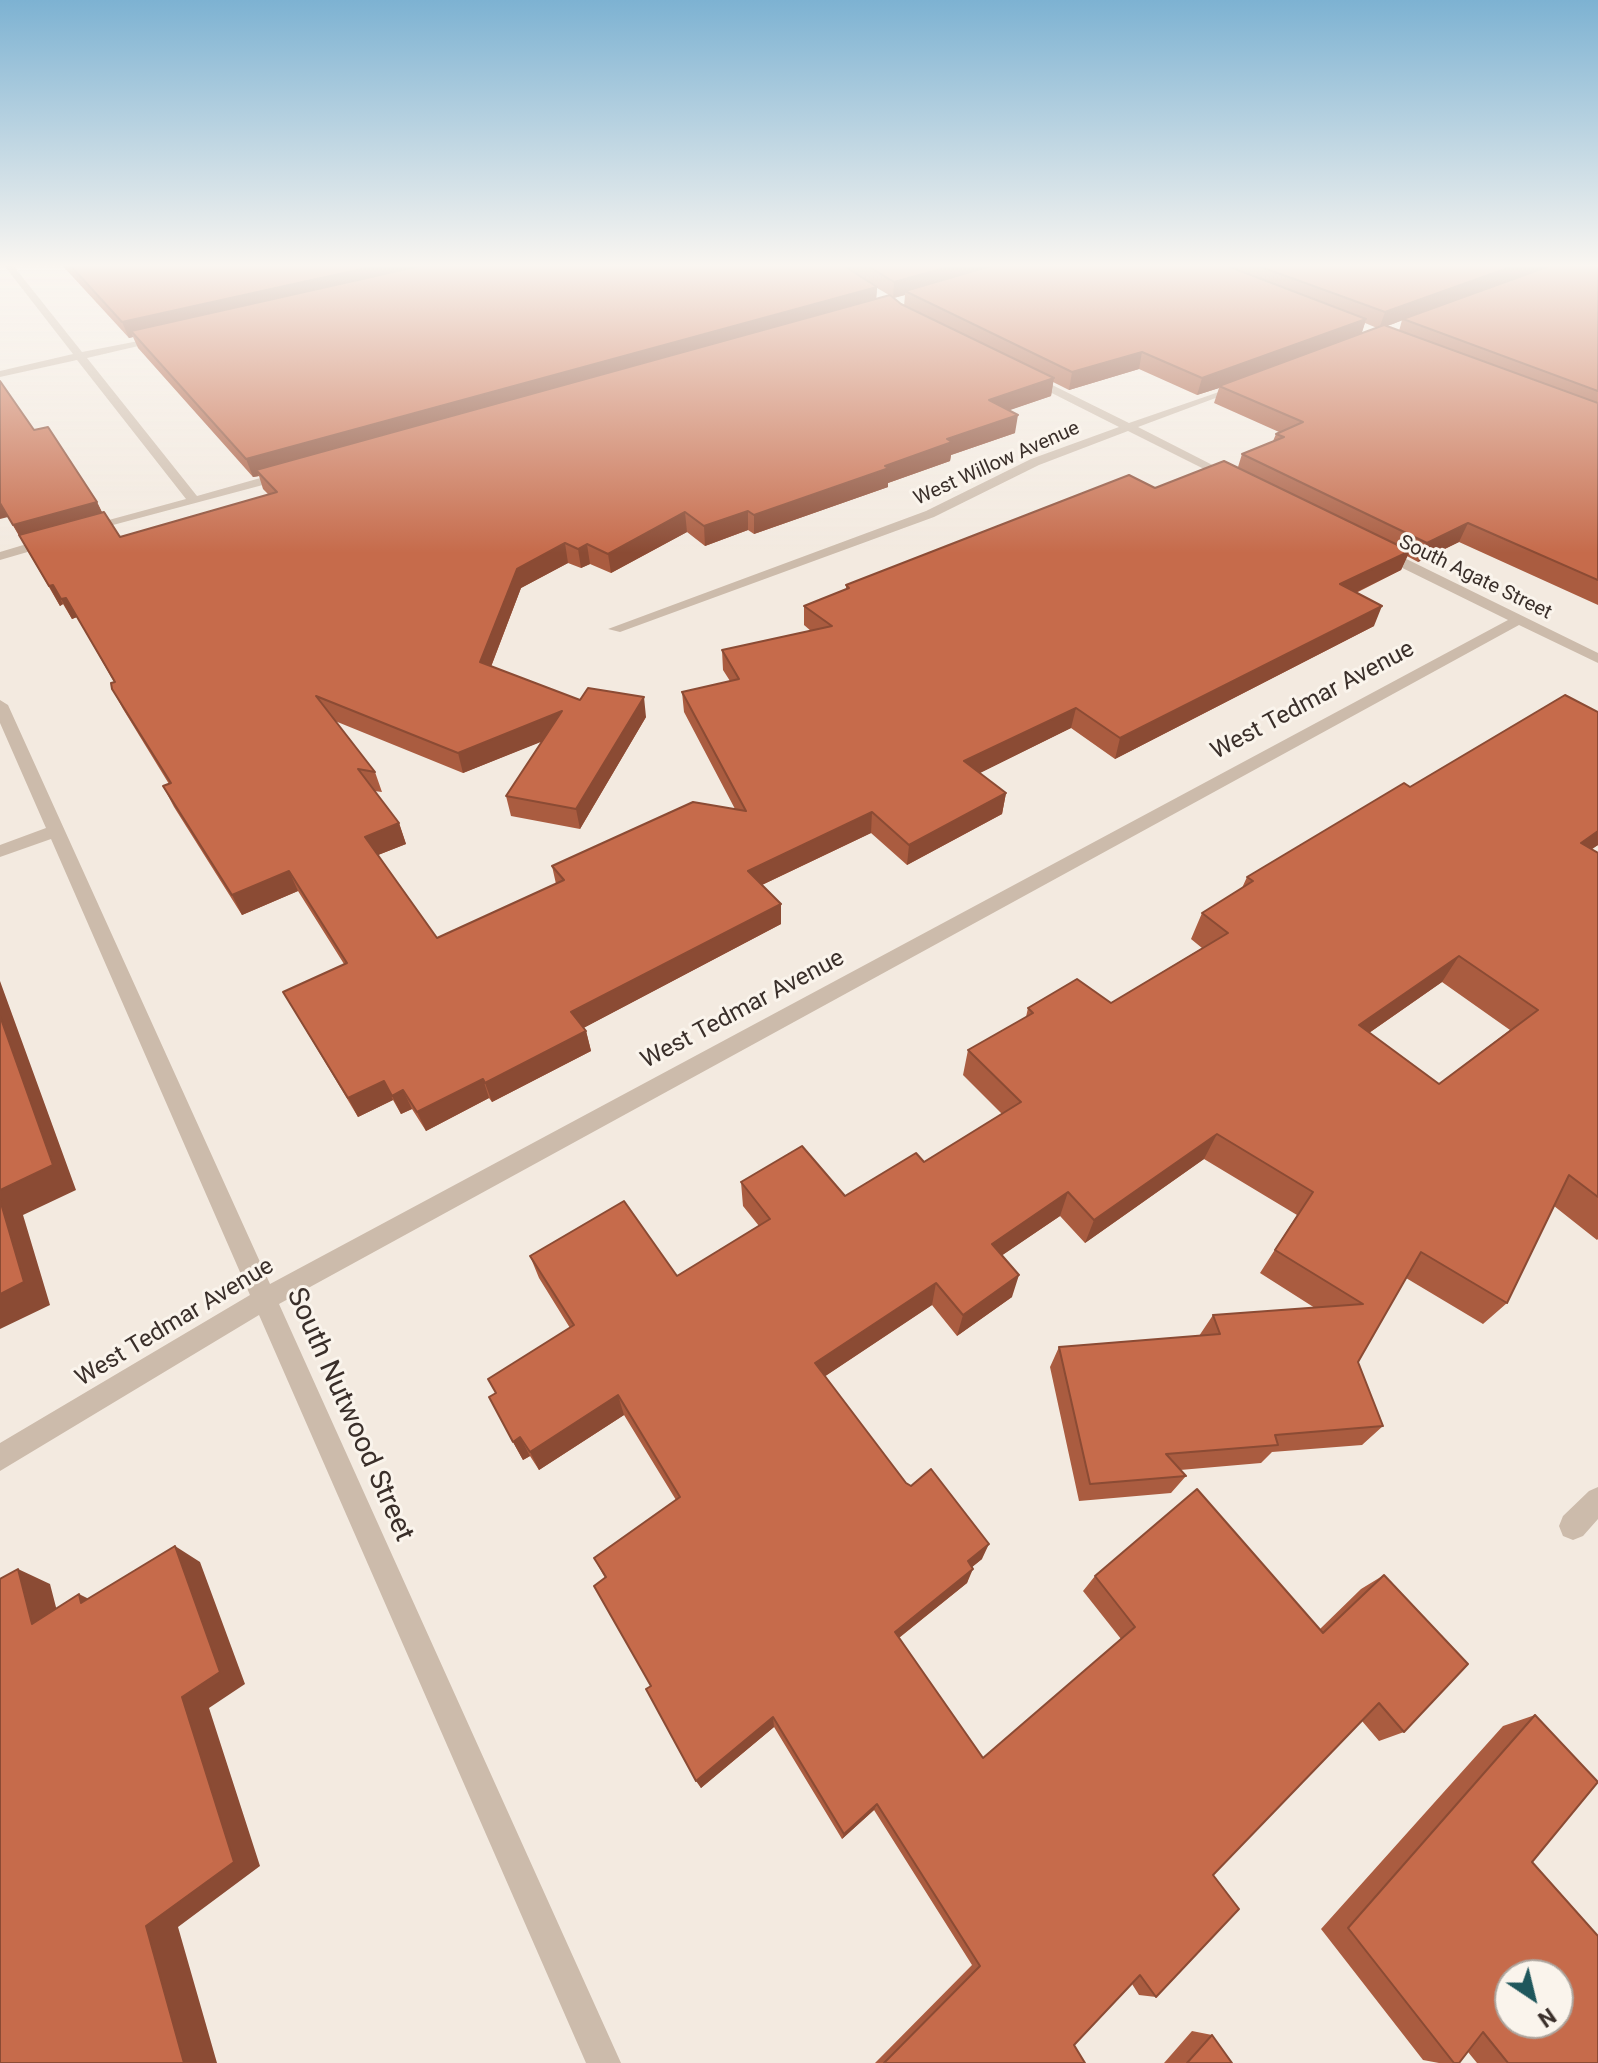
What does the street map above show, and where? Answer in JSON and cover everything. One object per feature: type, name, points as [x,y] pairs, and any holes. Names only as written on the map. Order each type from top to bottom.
[{"type":"street","points":[[0,374],[59,360]]},
{"type":"street","points":[[81,360],[194,500]]},
{"type":"street","points":[[1016,372],[1240,482]]},
{"type":"street","name":"West Willow Avenue","points":[[615,629],[930,514],[1035,462],[1259,378]]},
{"type":"street","points":[[75,534],[300,470]]},
{"type":"street","points":[[0,556],[60,538]]},
{"type":"street","name":"South Agate Street","points":[[1365,544],[1598,659]]},
{"type":"street","name":"West Tedmar Avenue","points":[[0,1458],[265,1299],[1518,620]]},
{"type":"street","name":"South Nutwood Street","points":[[0,705],[604,2063]]},
{"type":"street","points":[[0,851],[55,831]]},
{"type":"street","points":[[1573,1526],[1598,1500]]},
{"type":"building","points":[[157,360],[608,360],[246,459]]},
{"type":"building","points":[[654,360],[1017,360],[1054,378],[989,400],[1018,415],[947,439],[952,442],[885,466],[889,468],[754,515],[748,511],[704,526],[685,512],[608,554],[587,544],[578,549],[565,543],[517,569],[480,662],[580,700],[588,688],[644,697],[576,809],[506,796],[562,711],[458,753],[316,696],[375,772],[358,769],[399,823],[365,837],[437,938],[564,880],[552,866],[693,802],[746,811],[682,692],[739,679],[722,650],[832,626],[804,606],[849,588],[846,585],[1129,475],[1155,488],[1224,461],[1410,551],[1340,584],[1382,606],[1120,738],[1076,708],[964,761],[1006,793],[909,845],[872,812],[748,871],[781,904],[571,1012],[586,1031],[485,1083],[483,1079],[417,1112],[403,1090],[392,1096],[384,1081],[348,1098],[283,992],[347,963],[289,871],[232,895],[163,786],[171,783],[112,689],[111,683],[115,682],[66,598],[61,599],[53,585],[49,586],[19,535],[104,512],[120,537],[277,492],[256,470]]},
{"type":"building","points":[[1048,360],[1113,360],[1072,372]]},
{"type":"building","points":[[1161,360],[1251,360],[1202,378]]},
{"type":"building","points":[[1289,360],[1481,360],[1598,403],[1598,580],[1468,523],[1427,543],[1242,454],[1284,437],[1276,434],[1303,422],[1219,386]]},
{"type":"building","points":[[1515,360],[1598,360],[1598,391]]},
{"type":"building","points":[[0,381],[34,430],[48,427],[97,502],[13,525],[0,503]]},
{"type":"building","points":[[1565,695],[1598,712],[1598,831],[1581,843],[1598,853],[1598,1197],[1569,1175],[1507,1303],[1421,1252],[1358,1362],[1383,1426],[1275,1435],[1278,1445],[1166,1454],[1186,1476],[1090,1484],[1059,1347],[1220,1334],[1213,1315],[1363,1304],[1275,1250],[1313,1192],[1217,1134],[1094,1220],[1068,1192],[992,1244],[1019,1275],[963,1315],[936,1283],[815,1363],[906,1483],[911,1486],[931,1469],[989,1544],[968,1561],[973,1569],[895,1632],[983,1758],[1135,1627],[1095,1576],[1197,1489],[1323,1633],[1384,1575],[1468,1664],[1404,1732],[1379,1703],[1213,1875],[1239,1909],[1156,1997],[1140,1975],[1074,2045],[1085,2063],[884,2063],[980,1966],[877,1804],[844,1834],[773,1717],[696,1781],[646,1689],[651,1686],[594,1586],[606,1577],[594,1558],[680,1497],[618,1395],[530,1452],[520,1437],[513,1442],[489,1397],[496,1393],[488,1379],[574,1325],[530,1256],[624,1201],[677,1276],[770,1219],[741,1182],[802,1146],[845,1196],[916,1153],[924,1162],[1021,1102],[968,1050],[1033,1013],[1028,1008],[1077,979],[1111,1003],[1228,933],[1202,913],[1253,881],[1247,877],[1404,783],[1410,787]],"holes":[[[1459,956],[1538,1010],[1439,1084],[1359,1025]]]},
{"type":"building","points":[[0,1016],[53,1165],[0,1190]]},
{"type":"building","points":[[0,1200],[24,1282],[0,1294]]},
{"type":"building","points":[[175,1546],[220,1672],[182,1697],[234,1862],[146,1926],[184,2063],[0,2063],[0,1579],[18,1569],[32,1624],[79,1594],[81,1603]]},
{"type":"building","points":[[1535,1715],[1598,1782],[1532,1862],[1598,1936],[1598,2063],[1508,2063],[1483,2032],[1459,2063],[1454,2063],[1348,1928]]},
{"type":"building","points":[[1212,2035],[1232,2063],[1187,2063]]}]
